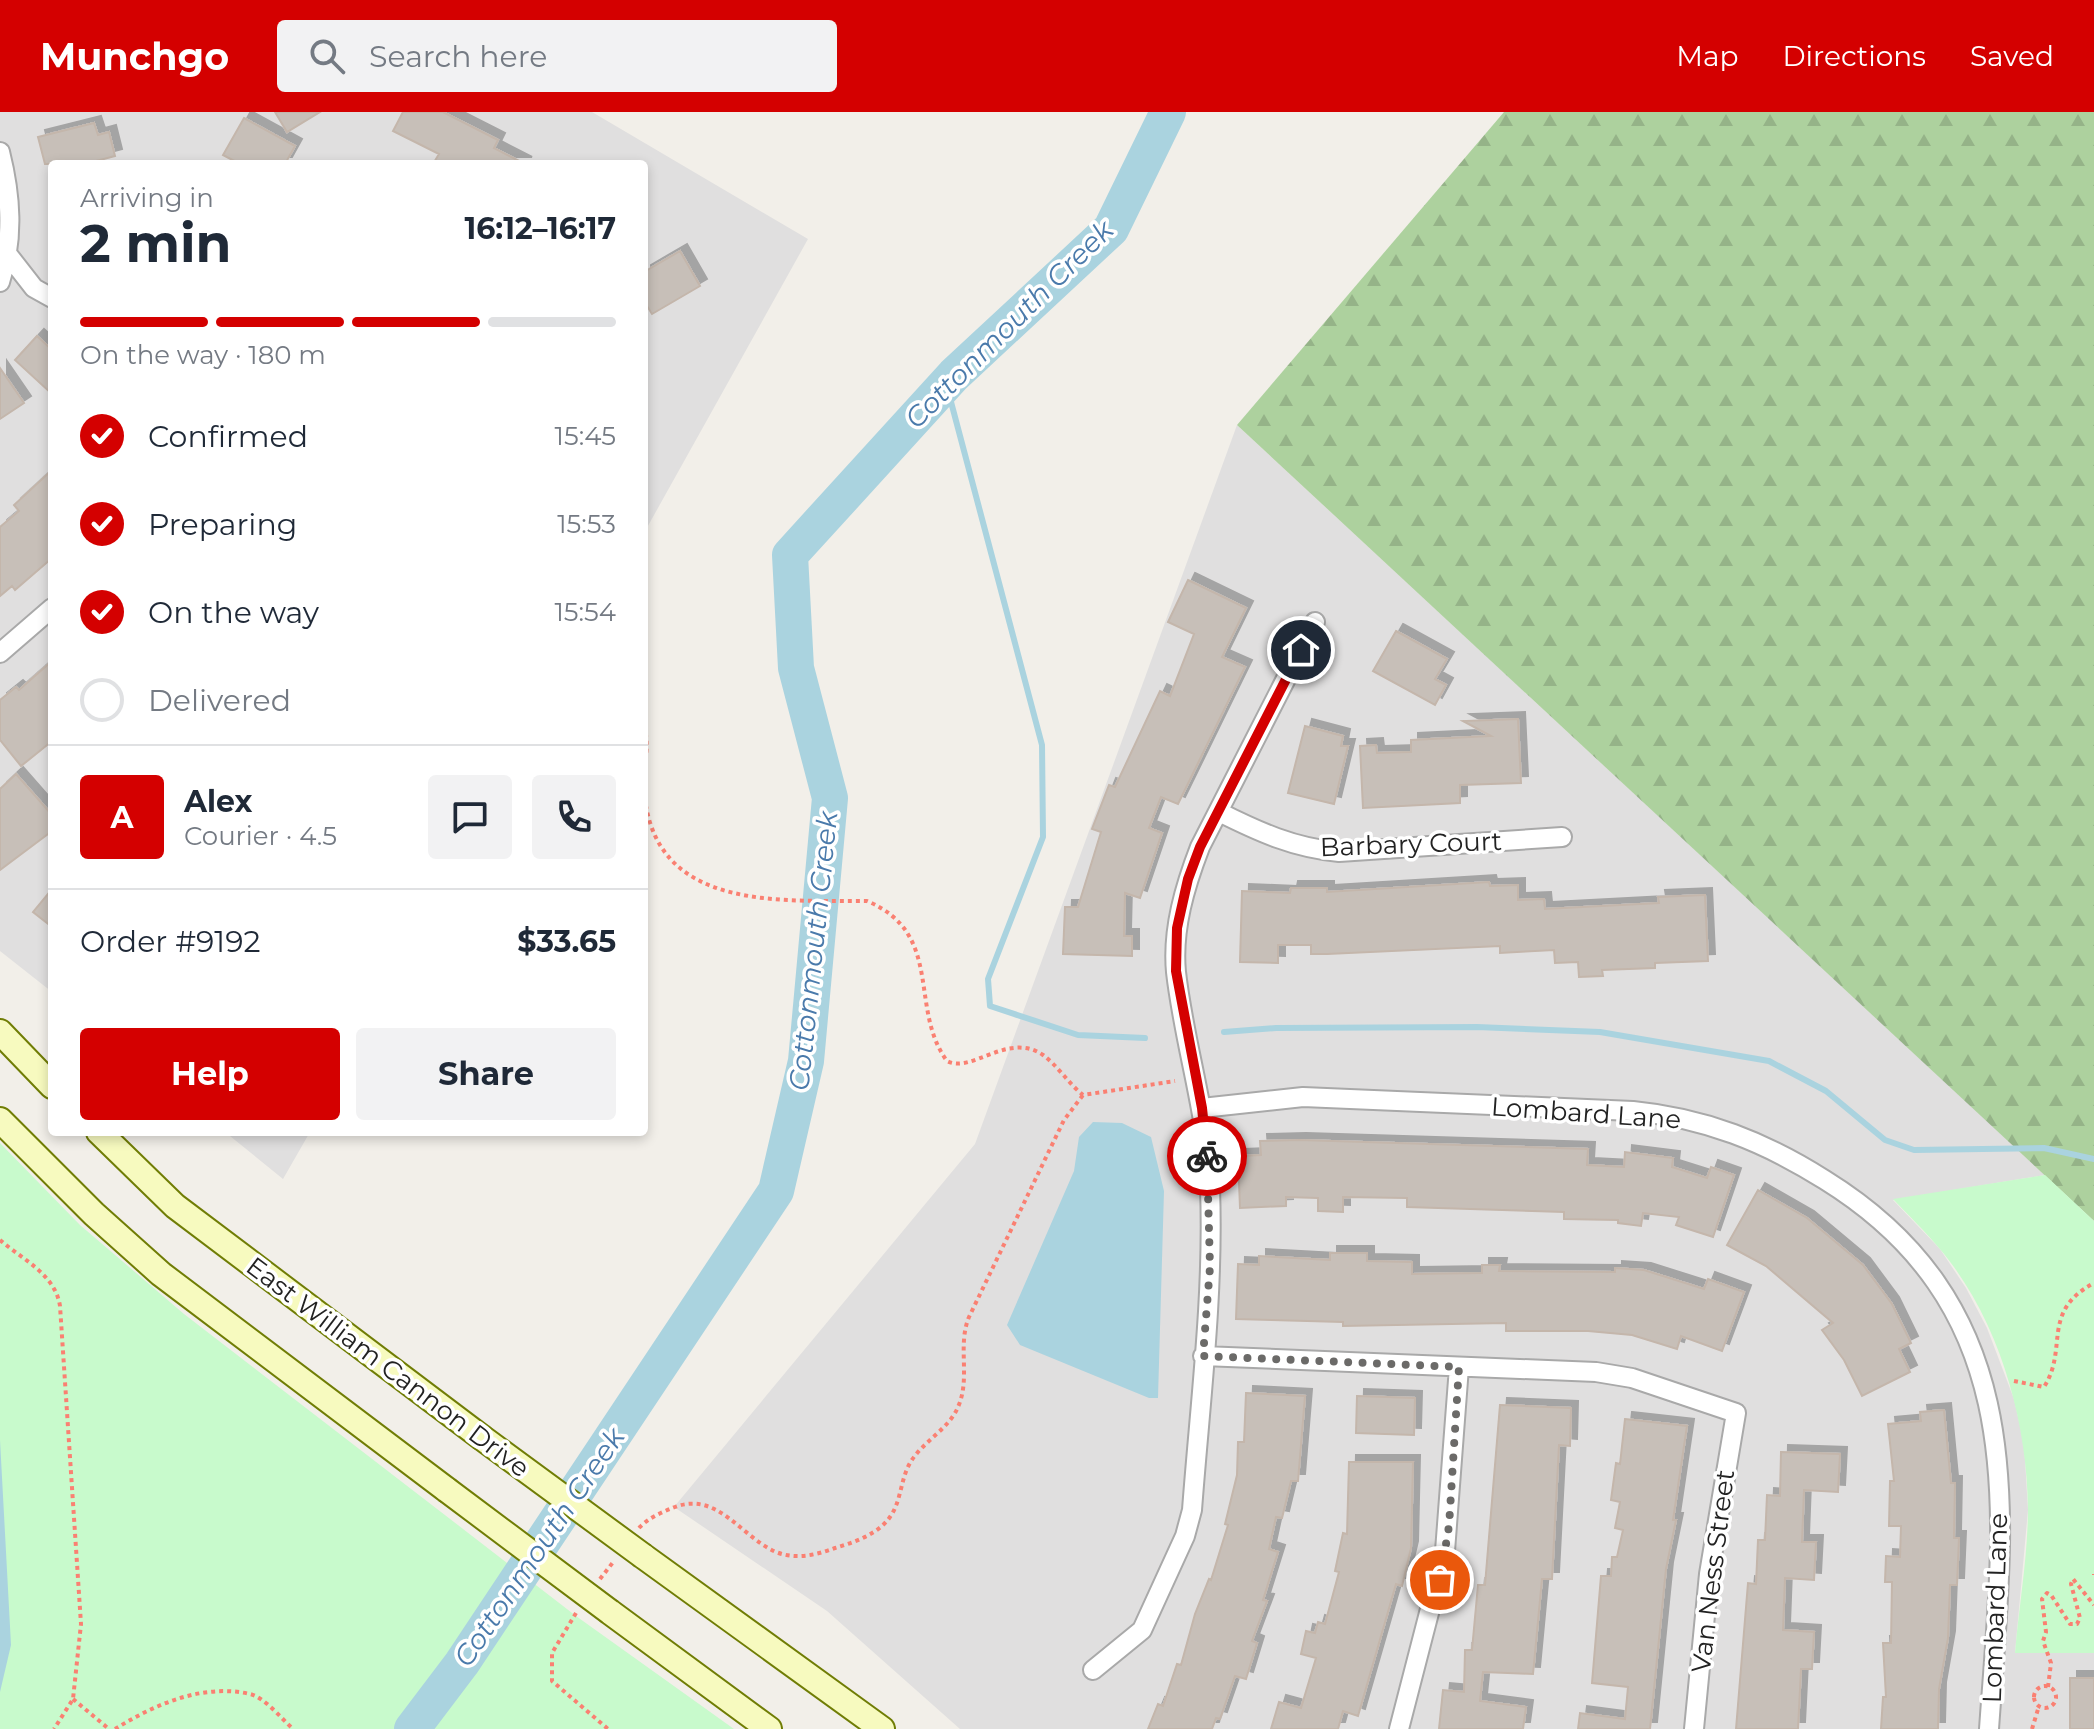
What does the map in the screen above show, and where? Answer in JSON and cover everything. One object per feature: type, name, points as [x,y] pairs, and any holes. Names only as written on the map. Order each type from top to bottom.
[{"type":"street","points":[[0,152],[9,190],[9,256],[0,282]]},
{"type":"street","points":[[9,256],[34,288],[48,296]]},
{"type":"street","points":[[0,292],[34,288]]},
{"type":"street","points":[[0,653],[48,611]]},
{"type":"street","points":[[1093,1670],[1142,1630],[1185,1536],[1192,1510],[1211,1203],[1202,1108],[1176,971],[1177,928],[1188,879],[1315,622]]},
{"type":"street","name":"Barbary Court","points":[[1219,812],[1271,838],[1311,849],[1339,852],[1562,837]]},
{"type":"street","points":[[0,1032],[48,1082]]},
{"type":"street","name":"Lombard Lane","points":[[1202,1108],[1303,1097],[1674,1115],[1728,1130],[1779,1151],[1853,1197],[1914,1251],[1948,1299],[1975,1351],[1993,1413],[2000,1477],[1989,1729]]},
{"type":"street","points":[[0,1120],[94,1214],[161,1274],[769,1729]]},
{"type":"street","name":"East William Cannon Drive","points":[[103,1136],[175,1206],[481,1437],[882,1729]]},
{"type":"street","points":[[1203,1356],[1459,1367],[1445,1551],[1399,1729]]},
{"type":"street","name":"Van Ness Street","points":[[1459,1367],[1596,1372],[1632,1378],[1736,1413],[1709,1574],[1694,1729]]},
{"type":"path","points":[[648,809],[655,831],[671,858],[693,879],[718,890],[741,896],[795,900],[867,901],[883,907],[909,935],[918,952],[934,1038],[947,1061],[962,1064],[992,1051],[1025,1049],[1043,1055],[1083,1095]]},
{"type":"path","points":[[594,1586],[633,1548],[642,1525],[663,1511],[699,1503],[725,1514],[765,1546],[792,1556],[806,1556],[850,1544],[884,1524],[900,1498],[905,1475],[914,1456],[958,1409],[966,1365],[963,1335],[969,1317],[1064,1120],[1083,1095],[1175,1081]]},
{"type":"path","points":[[0,1240],[46,1277],[58,1291],[81,1624],[73,1699],[54,1729]]},
{"type":"path","points":[[2014,1381],[2044,1387],[2051,1376],[2062,1315],[2074,1296],[2094,1283]]},
{"type":"path","points":[[2039,1706],[2046,1708],[2055,1702],[2055,1695],[2048,1687],[2051,1663],[2043,1641],[2046,1632],[2042,1599],[2047,1593],[2051,1595],[2070,1624],[2077,1624],[2080,1618],[2071,1584],[2073,1579],[2094,1605]]},
{"type":"path","points":[[578,1611],[552,1653],[552,1681],[608,1729]]},
{"type":"path","points":[[2032,1729],[2039,1706],[2034,1694],[2038,1689],[2048,1687]]},
{"type":"path","points":[[73,1699],[112,1729],[142,1713],[194,1693],[252,1694],[293,1729]]},
{"type":"shaded area","points":[[0,112],[592,112],[808,239],[648,526],[648,160],[48,160],[48,989],[0,951]]},
{"type":"shaded area","points":[[1237,425],[2045,1175],[1893,1200],[1940,1249],[1966,1288],[1987,1328],[2014,1399],[2024,1443],[2028,1510],[2015,1653],[2094,1653],[2094,1729],[960,1729],[827,1611],[674,1507],[975,1144]]},
{"type":"shaded area","points":[[230,1136],[308,1136],[283,1179]]},
{"type":"green space","points":[[1504,112],[2094,112],[2094,1221],[1237,425]]},
{"type":"green space","points":[[0,1143],[80,1225],[184,1314],[576,1616],[734,1729],[0,1729]]},
{"type":"green space","points":[[2045,1175],[2094,1221],[2094,1653],[2015,1653],[2028,1508],[2022,1439],[2015,1404],[1993,1337],[1978,1305],[1939,1248],[1893,1199]]},
{"type":"water","points":[[1093,1122],[1122,1123],[1151,1137],[1164,1191],[1158,1398],[1149,1398],[1020,1345],[1007,1325],[1074,1171],[1079,1137]]},
{"type":"water","points":[[0,1440],[11,1645],[0,1692]]},
{"type":"building","points":[[275,112],[320,112],[287,132]]},
{"type":"building","points":[[403,112],[443,112],[498,140],[494,148],[517,160],[435,160],[439,154],[393,131]]},
{"type":"building","points":[[244,118],[295,146],[287,160],[232,160],[223,155]]},
{"type":"building","points":[[94,123],[98,135],[109,132],[115,156],[100,160],[48,160],[45,164],[38,137]]},
{"type":"building","points":[[680,251],[700,286],[652,314],[648,308],[648,270]]},
{"type":"building","points":[[37,336],[48,346],[48,390],[15,360]]},
{"type":"building","points":[[0,368],[24,403],[0,419]]},
{"type":"building","points":[[48,474],[48,561],[15,590],[12,586],[0,596],[0,527],[19,511],[14,505]]},
{"type":"building","points":[[1188,580],[1246,608],[1222,657],[1245,667],[1178,804],[1161,797],[1149,828],[1162,833],[1140,898],[1125,893],[1124,936],[1132,936],[1132,956],[1063,954],[1065,907],[1078,907],[1101,832],[1092,829],[1109,785],[1115,787],[1160,691],[1170,696],[1194,634],[1168,622]]},
{"type":"building","points":[[1396,631],[1447,659],[1435,679],[1446,685],[1435,705],[1373,671]]},
{"type":"building","points":[[48,665],[48,744],[21,766],[0,740],[0,700],[16,687],[19,690]]},
{"type":"building","points":[[1518,719],[1521,783],[1460,785],[1460,803],[1363,808],[1360,746],[1376,745],[1377,753],[1411,752],[1411,740],[1491,736],[1463,721]]},
{"type":"building","points":[[1305,726],[1343,736],[1341,746],[1348,746],[1334,804],[1288,793]]},
{"type":"building","points":[[16,774],[48,810],[48,834],[0,870],[0,789]]},
{"type":"building","points":[[1489,882],[1490,886],[1518,885],[1518,900],[1544,899],[1545,909],[1659,903],[1658,897],[1705,895],[1708,961],[1655,963],[1655,968],[1602,970],[1603,976],[1579,977],[1578,962],[1555,963],[1554,950],[1500,953],[1500,946],[1311,954],[1311,945],[1278,945],[1278,963],[1240,962],[1242,891],[1290,893],[1291,888],[1327,888],[1327,892]]},
{"type":"building","points":[[48,894],[48,924],[33,912]]},
{"type":"building","points":[[1260,1141],[1588,1149],[1587,1165],[1624,1167],[1625,1152],[1673,1158],[1672,1167],[1707,1178],[1711,1167],[1734,1175],[1713,1237],[1676,1225],[1679,1217],[1643,1213],[1641,1226],[1618,1223],[1618,1220],[1564,1219],[1564,1212],[1407,1207],[1407,1198],[1343,1197],[1343,1212],[1318,1211],[1318,1198],[1286,1197],[1286,1206],[1240,1208],[1238,1156],[1261,1155]]},
{"type":"building","points":[[1758,1190],[1807,1218],[1863,1265],[1892,1304],[1911,1343],[1899,1349],[1910,1372],[1862,1396],[1844,1360],[1822,1330],[1833,1323],[1766,1266],[1727,1245]]},
{"type":"building","points":[[1330,1253],[1367,1253],[1367,1261],[1412,1262],[1412,1274],[1482,1273],[1482,1265],[1500,1265],[1499,1271],[1615,1272],[1615,1268],[1644,1270],[1704,1289],[1708,1279],[1744,1292],[1722,1351],[1681,1336],[1677,1349],[1632,1335],[1588,1331],[1506,1331],[1506,1323],[1343,1326],[1343,1322],[1236,1319],[1238,1264],[1259,1265],[1259,1256],[1330,1260]]},
{"type":"building","points":[[1246,1393],[1305,1396],[1298,1481],[1291,1481],[1282,1518],[1276,1517],[1269,1549],[1278,1552],[1263,1600],[1267,1601],[1252,1641],[1257,1643],[1246,1679],[1235,1676],[1220,1719],[1216,1718],[1212,1729],[1148,1729],[1158,1704],[1163,1706],[1177,1664],[1181,1665],[1195,1614],[1211,1580],[1228,1525],[1225,1524],[1237,1475],[1238,1442],[1244,1442]]},
{"type":"building","points":[[1357,1396],[1415,1398],[1414,1435],[1356,1433]]},
{"type":"building","points":[[1500,1405],[1571,1408],[1570,1446],[1559,1445],[1552,1579],[1542,1579],[1533,1674],[1483,1672],[1480,1701],[1526,1707],[1523,1729],[1439,1729],[1443,1690],[1464,1692],[1465,1650],[1472,1650],[1478,1585],[1485,1585]]},
{"type":"building","points":[[1944,1410],[1951,1483],[1955,1483],[1954,1538],[1959,1538],[1957,1585],[1950,1585],[1948,1638],[1939,1689],[1938,1729],[1881,1729],[1883,1697],[1886,1697],[1883,1643],[1891,1643],[1892,1582],[1885,1582],[1886,1556],[1900,1557],[1901,1526],[1889,1526],[1890,1481],[1894,1481],[1888,1424],[1921,1421],[1920,1412]]},
{"type":"building","points":[[1625,1419],[1687,1426],[1673,1520],[1676,1520],[1666,1569],[1650,1729],[1578,1729],[1580,1713],[1625,1719],[1628,1687],[1592,1683],[1601,1576],[1611,1576],[1612,1557],[1617,1557],[1623,1530],[1615,1528],[1620,1502],[1611,1500],[1616,1463],[1620,1464]]},
{"type":"building","points":[[1781,1452],[1840,1454],[1838,1492],[1804,1490],[1802,1542],[1816,1542],[1814,1580],[1785,1578],[1783,1630],[1814,1632],[1812,1669],[1801,1669],[1798,1729],[1736,1729],[1748,1583],[1756,1584],[1758,1540],[1765,1540],[1767,1495],[1780,1496]]},
{"type":"building","points":[[1349,1462],[1413,1462],[1411,1548],[1402,1586],[1396,1584],[1358,1716],[1343,1711],[1338,1729],[1271,1729],[1279,1702],[1301,1708],[1316,1658],[1301,1654],[1306,1631],[1315,1633],[1318,1622],[1325,1624],[1339,1572],[1335,1571],[1343,1533],[1347,1534]]},
{"type":"building","points":[[2070,1678],[2094,1678],[2094,1729],[2070,1729]]},
{"type":"waterway","name":"Cottonmouth Creek","points":[[412,1729],[462,1663],[776,1191],[806,1061],[830,798],[796,668],[790,555],[954,375],[1111,229],[1168,112]]},
{"type":"waterway","points":[[946,383],[1042,745],[1043,837],[988,979],[990,1006],[1078,1035],[1145,1038]]},
{"type":"waterway","points":[[1224,1032],[1276,1028],[1477,1027],[1600,1032],[1769,1061],[1826,1091],[1885,1140],[1914,1150],[2044,1148],[2094,1159]]},
{"type":"way so far","points":[[1207,1156],[1211,1203],[1210,1267],[1203,1356],[1459,1367],[1449,1526],[1440,1580]]},
{"type":"route","points":[[1207,1156],[1197,1077],[1176,971],[1177,928],[1188,879],[1200,847],[1301,650]]}]
